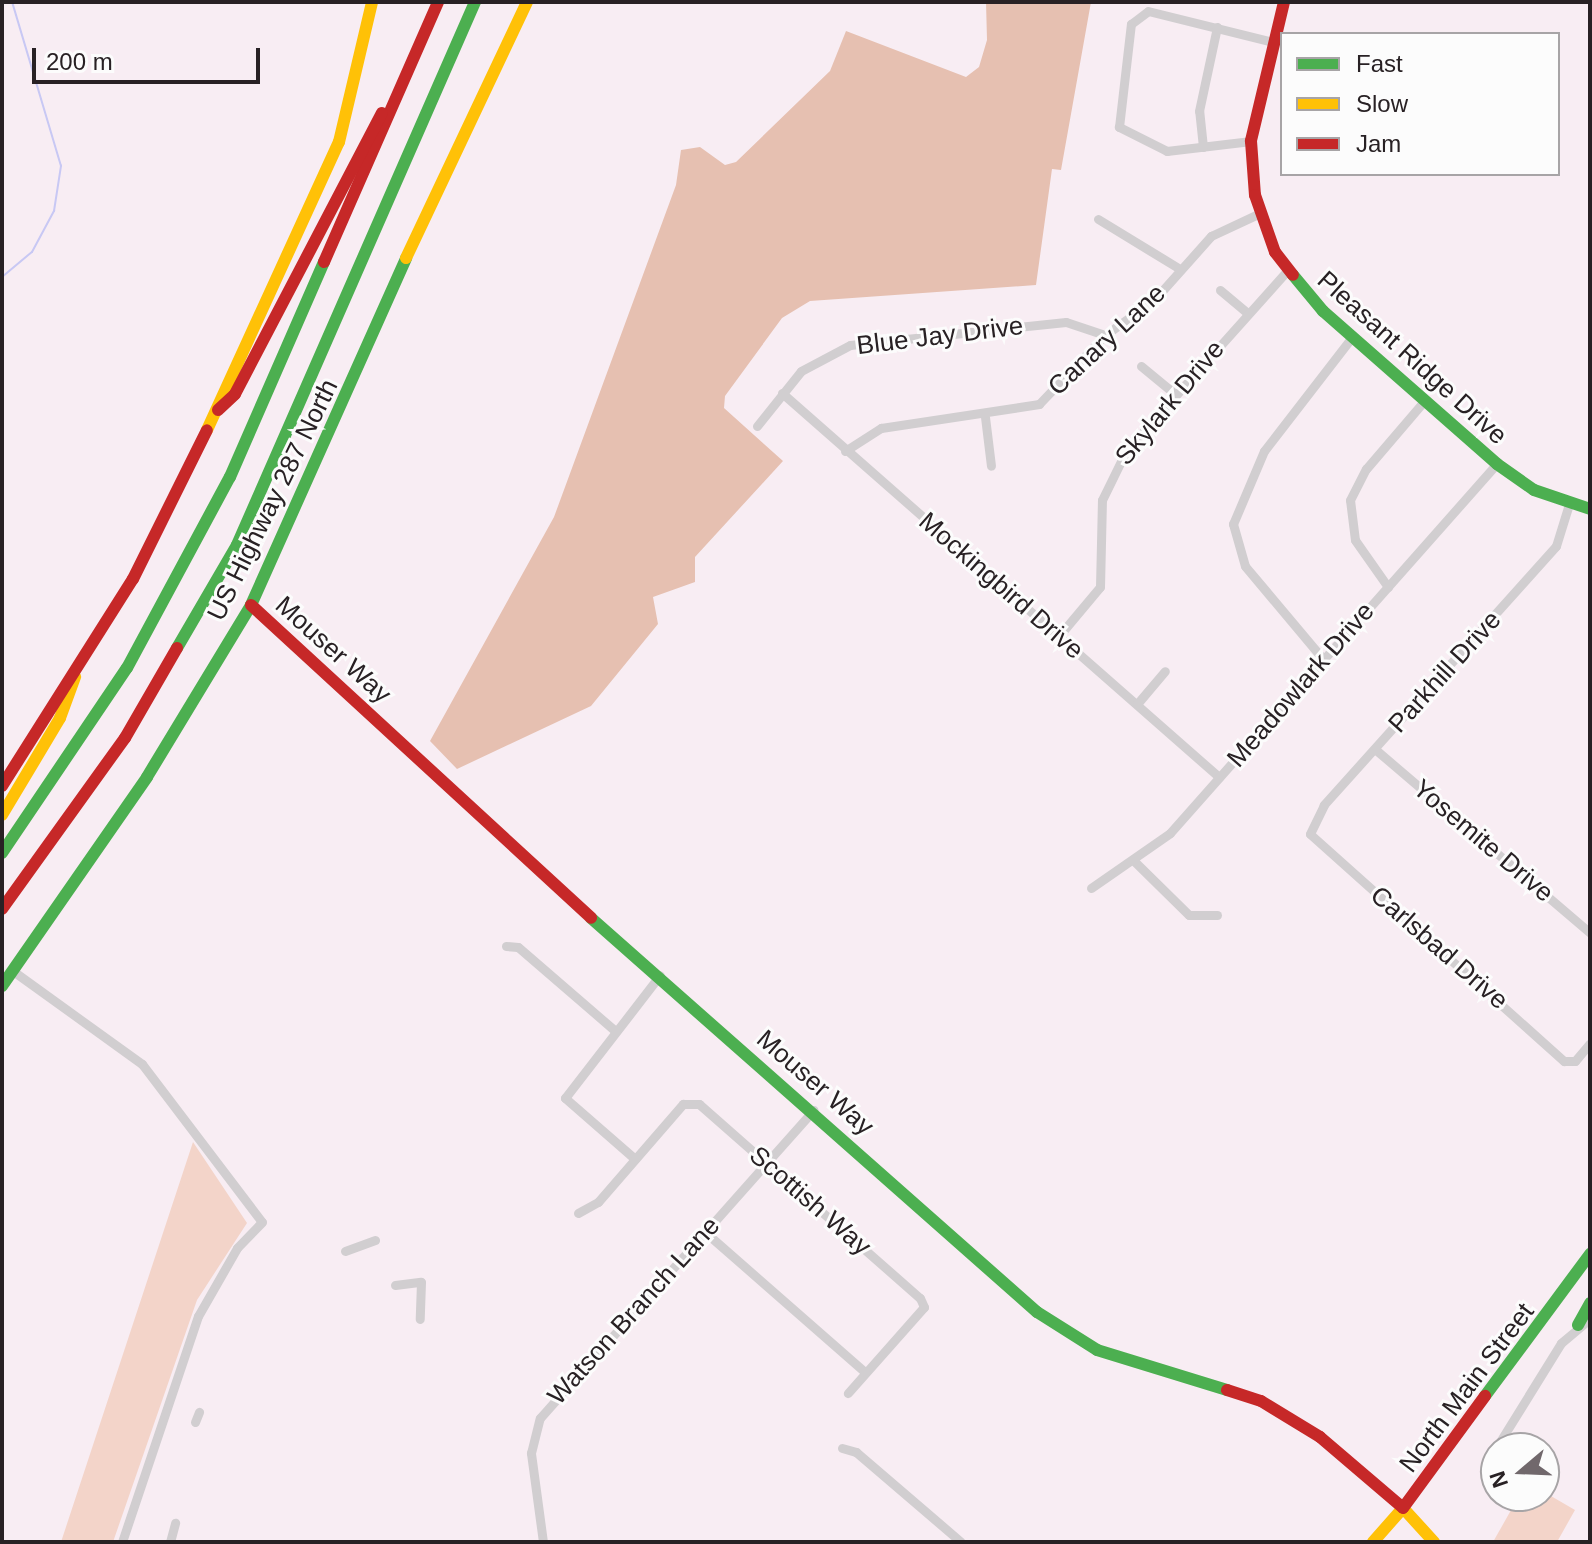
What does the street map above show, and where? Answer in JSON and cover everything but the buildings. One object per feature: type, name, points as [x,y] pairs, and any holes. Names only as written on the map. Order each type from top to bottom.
[{"type":"main road","points":[[2,815],[75,677],[157,537],[218,410],[339,142],[372,2]]},
{"type":"main road","points":[[2,853],[89,730],[167,600],[294,339],[438,2]]},
{"type":"main road","points":[[2,909],[125,738],[237,545],[475,2]]},
{"type":"main road","name":"US Highway 287 North","points":[[2,986],[147,777],[251,605],[491,67],[527,2]]},
{"type":"main road","name":"Pleasant Ridge Drive","points":[[1284,2],[1251,141],[1260,213],[1287,271],[1352,337],[1497,464],[1569,504],[1590,509]]},
{"type":"main road","points":[[218,410],[235,394],[410,67]]},
{"type":"main road","name":"Mouser Way","points":[[251,605],[501,839],[660,975],[1066,1334],[1261,1401],[1320,1437],[1403,1508]]},
{"type":"main road","points":[[2,786],[75,677]]},
{"type":"main road","name":"North Main Street","points":[[1434,1542],[1403,1508],[1536,1336],[1590,1254]]},
{"type":"main road","points":[[1584,1322],[1590,1303]]},
{"type":"main road","points":[[1373,1542],[1403,1508]]},
{"type":"street","points":[[1251,141],[1158,150],[1116,119],[1135,16],[1148,11],[1273,42]]},
{"type":"street","points":[[1203,147],[1199,111],[1217,27]]},
{"type":"street","name":"Canary Lane","points":[[845,451],[881,428],[985,417],[1039,404],[1105,335],[1154,300],[1211,236],[1260,213]]},
{"type":"street","points":[[1098,219],[1180,269]]},
{"type":"street","name":"Skylark Drive","points":[[1058,637],[1100,587],[1098,525],[1112,473],[1175,394],[1287,271]]},
{"type":"street","points":[[1220,290],[1247,313]]},
{"type":"street","name":"Blue Jay Drive","points":[[757,426],[782,393],[821,356],[850,345],[1066,322],[1105,335]]},
{"type":"street","points":[[1323,659],[1245,566],[1233,524],[1264,451],[1352,337]]},
{"type":"street","points":[[1141,366],[1175,394]]},
{"type":"street","name":"Mockingbird Drive","points":[[782,393],[1219,777]]},
{"type":"street","points":[[1388,587],[1355,540],[1350,500],[1366,469],[1425,400]]},
{"type":"street","points":[[985,417],[991,466]]},
{"type":"street","name":"Meadowlark Drive","points":[[1091,888],[1170,833],[1497,464]]},
{"type":"street","name":"Parkhill Drive","points":[[1310,834],[1324,805],[1556,546],[1569,504]]},
{"type":"street","points":[[1137,704],[1165,671]]},
{"type":"street","name":"Yosemite Drive","points":[[1376,750],[1590,933]]},
{"type":"street","name":"Carlsbad Drive","points":[[1310,834],[1568,1063],[1590,1043]]},
{"type":"street","points":[[1133,860],[1173,904],[1198,917],[1217,915]]},
{"type":"street","points":[[506,946],[518,947],[614,1030]]},
{"type":"street","points":[[13,971],[142,1064],[262,1222],[237,1248],[198,1316],[122,1542]]},
{"type":"street","points":[[578,1213],[635,1159],[565,1098],[614,1030],[660,975]]},
{"type":"street","name":"Scottish Way","points":[[635,1159],[691,1101],[766,1163],[924,1307],[865,1372]]},
{"type":"street","name":"Watson Branch Lane","points":[[543,1542],[531,1453],[540,1418],[813,1110]]},
{"type":"street","points":[[705,1232],[865,1372],[848,1393]]},
{"type":"street","points":[[345,1251],[375,1240]]},
{"type":"street","points":[[395,1285],[421,1282],[420,1319]]},
{"type":"street","points":[[1508,1432],[1584,1322]]},
{"type":"street","points":[[842,1448],[856,1452],[961,1542]]},
{"type":"street","points":[[170,1542],[175,1523]]},
{"type":"shaded area","points":[[986,2],[1091,2],[1061,170],[1052,169],[1036,285],[810,301],[782,318],[725,396],[724,408],[783,461],[695,557],[695,582],[653,597],[658,624],[591,706],[457,769],[430,741],[554,517],[676,185],[681,150],[700,147],[725,165],[736,162],[830,71],[846,31],[966,77],[979,67],[987,40]]},
{"type":"shaded area","points":[[193,1142],[247,1223],[197,1300],[113,1542],[61,1542]]},
{"type":"shaded area","points":[[1560,1501],[1575,1510],[1557,1542],[1493,1542],[1510,1512],[1560,1512]]},
{"type":"waterway","points":[[2,277],[32,252],[54,211],[61,166],[12,2]]},
{"type":"traffic: fast","points":[[177,648],[237,545],[475,2]]},
{"type":"traffic: fast","points":[[2,986],[147,777],[251,605],[406,258]]},
{"type":"traffic: fast","points":[[2,853],[127,668],[230,477],[324,262]]},
{"type":"traffic: fast","points":[[1293,275],[1323,311],[1497,464],[1534,490],[1590,509]]},
{"type":"traffic: fast","points":[[591,918],[1037,1312],[1097,1350],[1227,1390]]},
{"type":"traffic: fast","points":[[1485,1396],[1590,1254]]},
{"type":"traffic: fast","points":[[1578,1325],[1590,1303]]},
{"type":"traffic: slow","points":[[207,430],[339,142],[372,2]]},
{"type":"traffic: slow","points":[[406,258],[527,2]]},
{"type":"traffic: slow","points":[[2,815],[60,718],[75,677]]},
{"type":"traffic: slow","points":[[1373,1542],[1403,1508],[1434,1542]]},
{"type":"traffic: jam","points":[[324,262],[438,2]]},
{"type":"traffic: jam","points":[[1284,2],[1251,141],[1255,195],[1275,252],[1293,275]]},
{"type":"traffic: jam","points":[[218,410],[235,394],[382,113]]},
{"type":"traffic: jam","points":[[2,786],[133,579],[207,430]]},
{"type":"traffic: jam","points":[[251,605],[591,918]]},
{"type":"traffic: jam","points":[[2,909],[125,738],[177,648]]},
{"type":"traffic: jam","points":[[1227,1390],[1261,1401],[1320,1437],[1403,1508],[1485,1396]]}]
